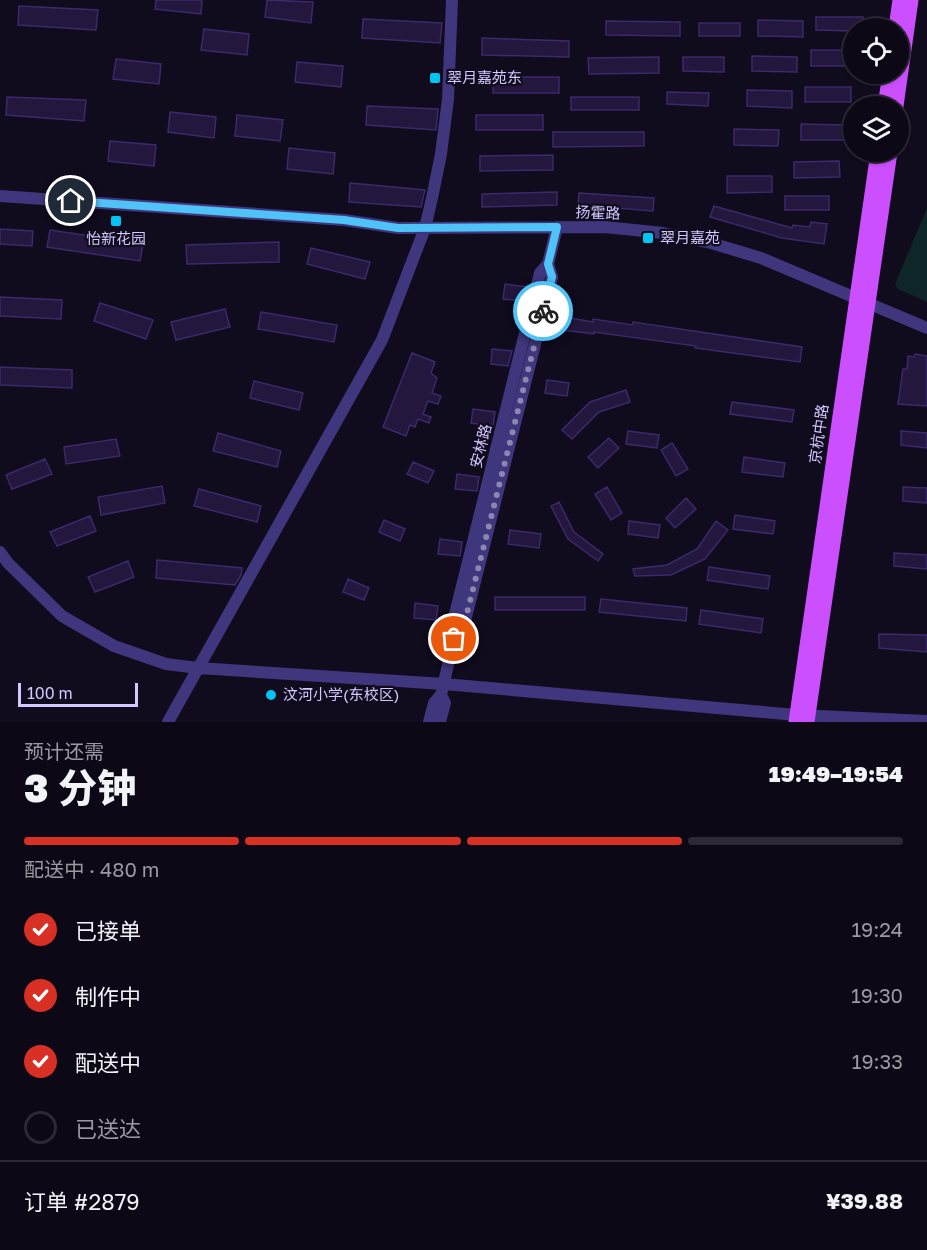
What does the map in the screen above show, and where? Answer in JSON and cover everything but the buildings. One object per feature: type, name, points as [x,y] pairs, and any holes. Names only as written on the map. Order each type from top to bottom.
[{"type":"main road","points":[[897,18],[900,0]]},
{"type":"main road","points":[[897,96],[911,0]]},
{"type":"main road","name":"京杭中路","points":[[863,301],[877,162]]},
{"type":"main road","name":"京杭中路","points":[[802,719],[863,301],[888,162]]},
{"type":"street","points":[[168,722],[382,340],[425,228],[441,154],[448,99],[452,0]]},
{"type":"street","name":"扬霍路","points":[[0,196],[344,220],[398,228],[605,227],[663,233],[711,243],[761,258],[927,328]]},
{"type":"street","name":"安林路","points":[[429,722],[434,703],[443,689],[454,639],[464,625],[498,466],[552,277],[548,264],[557,227]]},
{"type":"street","points":[[0,552],[8,563],[63,616],[114,646],[166,664],[802,719],[927,721]]},
{"type":"street","name":"安林路","points":[[440,722],[445,703],[443,689]]},
{"type":"green space","points":[[927,208],[927,302],[898,289],[895,284]]},
{"type":"way so far","points":[[454,639],[464,625],[543,311]]},
{"type":"place","name":"翠月嘉苑东","points":[[435,78]]},
{"type":"place","name":"怡新花园","points":[[116,221]]},
{"type":"place","name":"翠月嘉苑","points":[[648,238]]},
{"type":"place","name":"汶河小学(东校区)","points":[[271,695]]},
{"type":"route","points":[[71,201],[344,220],[398,228],[557,227],[548,264],[552,277],[543,311]]}]
